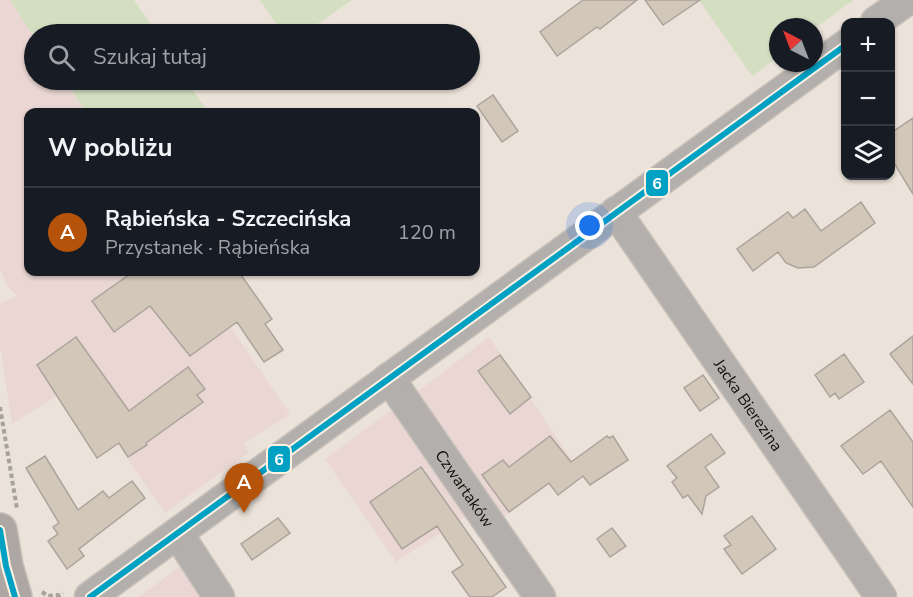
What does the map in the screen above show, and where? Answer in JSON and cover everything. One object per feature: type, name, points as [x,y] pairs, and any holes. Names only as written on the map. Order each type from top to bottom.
[{"type":"main road","points":[[9,524],[3,574],[26,592]]},
{"type":"street","points":[[884,18],[908,6]]},
{"type":"street","points":[[80,593],[178,534],[841,49]]},
{"type":"street","name":"Jacka Bierezina","points":[[616,212],[881,597]]},
{"type":"street","name":"Czwartaków","points":[[389,378],[540,597]]},
{"type":"street","points":[[178,534],[219,597]]},
{"type":"path","points":[[0,407],[9,524]]},
{"type":"path","points":[[26,592],[48,596],[80,593]]},
{"type":"shaded area","points":[[0,0],[10,0],[26,24],[24,90],[70,90],[83,108],[24,108],[24,276],[196,276],[290,414],[245,443],[248,453],[165,513],[76,384],[12,424],[0,346],[0,304],[17,296],[6,284],[0,268]]},
{"type":"shaded area","points":[[489,337],[576,466],[498,521],[413,395]]},
{"type":"shaded area","points":[[393,409],[468,515],[396,562],[325,459]]},
{"type":"shaded area","points":[[181,566],[202,597],[139,597]]},
{"type":"green space","points":[[10,0],[134,0],[150,24],[26,24]]},
{"type":"green space","points":[[260,0],[352,0],[317,24],[276,24]]},
{"type":"green space","points":[[699,0],[853,0],[823,22],[823,18],[769,18],[769,64],[752,76]]},
{"type":"green space","points":[[71,90],[193,90],[205,108],[83,108]]},
{"type":"building","points":[[583,0],[637,0],[600,29],[597,27],[557,56],[540,32]]},
{"type":"building","points":[[645,0],[700,0],[663,25]]},
{"type":"building","points":[[493,95],[518,131],[502,142],[477,106]]},
{"type":"building","points":[[913,118],[913,194],[895,165],[895,130]]},
{"type":"building","points":[[861,202],[875,223],[814,267],[798,268],[786,263],[778,252],[753,271],[737,249],[788,212],[793,218],[805,209],[821,231]]},
{"type":"building","points":[[127,276],[242,276],[272,319],[265,324],[283,350],[264,362],[237,322],[190,356],[150,306],[114,332],[92,301]]},
{"type":"building","points":[[913,336],[913,384],[890,354]]},
{"type":"building","points":[[76,337],[129,411],[188,367],[205,389],[197,395],[203,402],[128,457],[119,443],[97,458],[37,365]]},
{"type":"building","points":[[844,354],[864,382],[839,399],[835,393],[830,397],[815,375]]},
{"type":"building","points":[[500,355],[531,397],[510,414],[478,371]]},
{"type":"building","points":[[703,375],[719,398],[700,411],[684,388]]},
{"type":"building","points":[[890,410],[913,442],[913,507],[881,461],[863,474],[841,446]]},
{"type":"building","points":[[711,434],[725,453],[705,467],[719,487],[706,496],[702,514],[688,495],[683,498],[672,482],[677,478],[667,466]]},
{"type":"building","points":[[550,436],[571,462],[607,436],[609,438],[613,436],[628,460],[590,485],[583,476],[558,495],[549,483],[509,512],[482,475],[503,460],[509,467]]},
{"type":"building","points":[[45,456],[78,510],[103,491],[109,498],[132,481],[145,498],[79,549],[84,556],[67,569],[48,541],[58,534],[53,527],[59,523],[26,468]]},
{"type":"building","points":[[421,467],[506,587],[492,597],[470,597],[452,572],[463,565],[437,526],[402,549],[370,502]]},
{"type":"building","points":[[752,516],[776,549],[742,574],[724,549],[731,545],[724,536]]},
{"type":"building","points":[[278,518],[290,533],[252,560],[241,544]]},
{"type":"building","points":[[612,528],[626,546],[610,557],[597,539]]},
{"type":"transit line","name":"6","points":[[90,597],[841,49]]},
{"type":"transit line","name":"6","points":[[0,530],[6,566],[15,597]]},
{"type":"place","name":"Rąbieńska - Szczecińska","points":[[244,513]]}]
